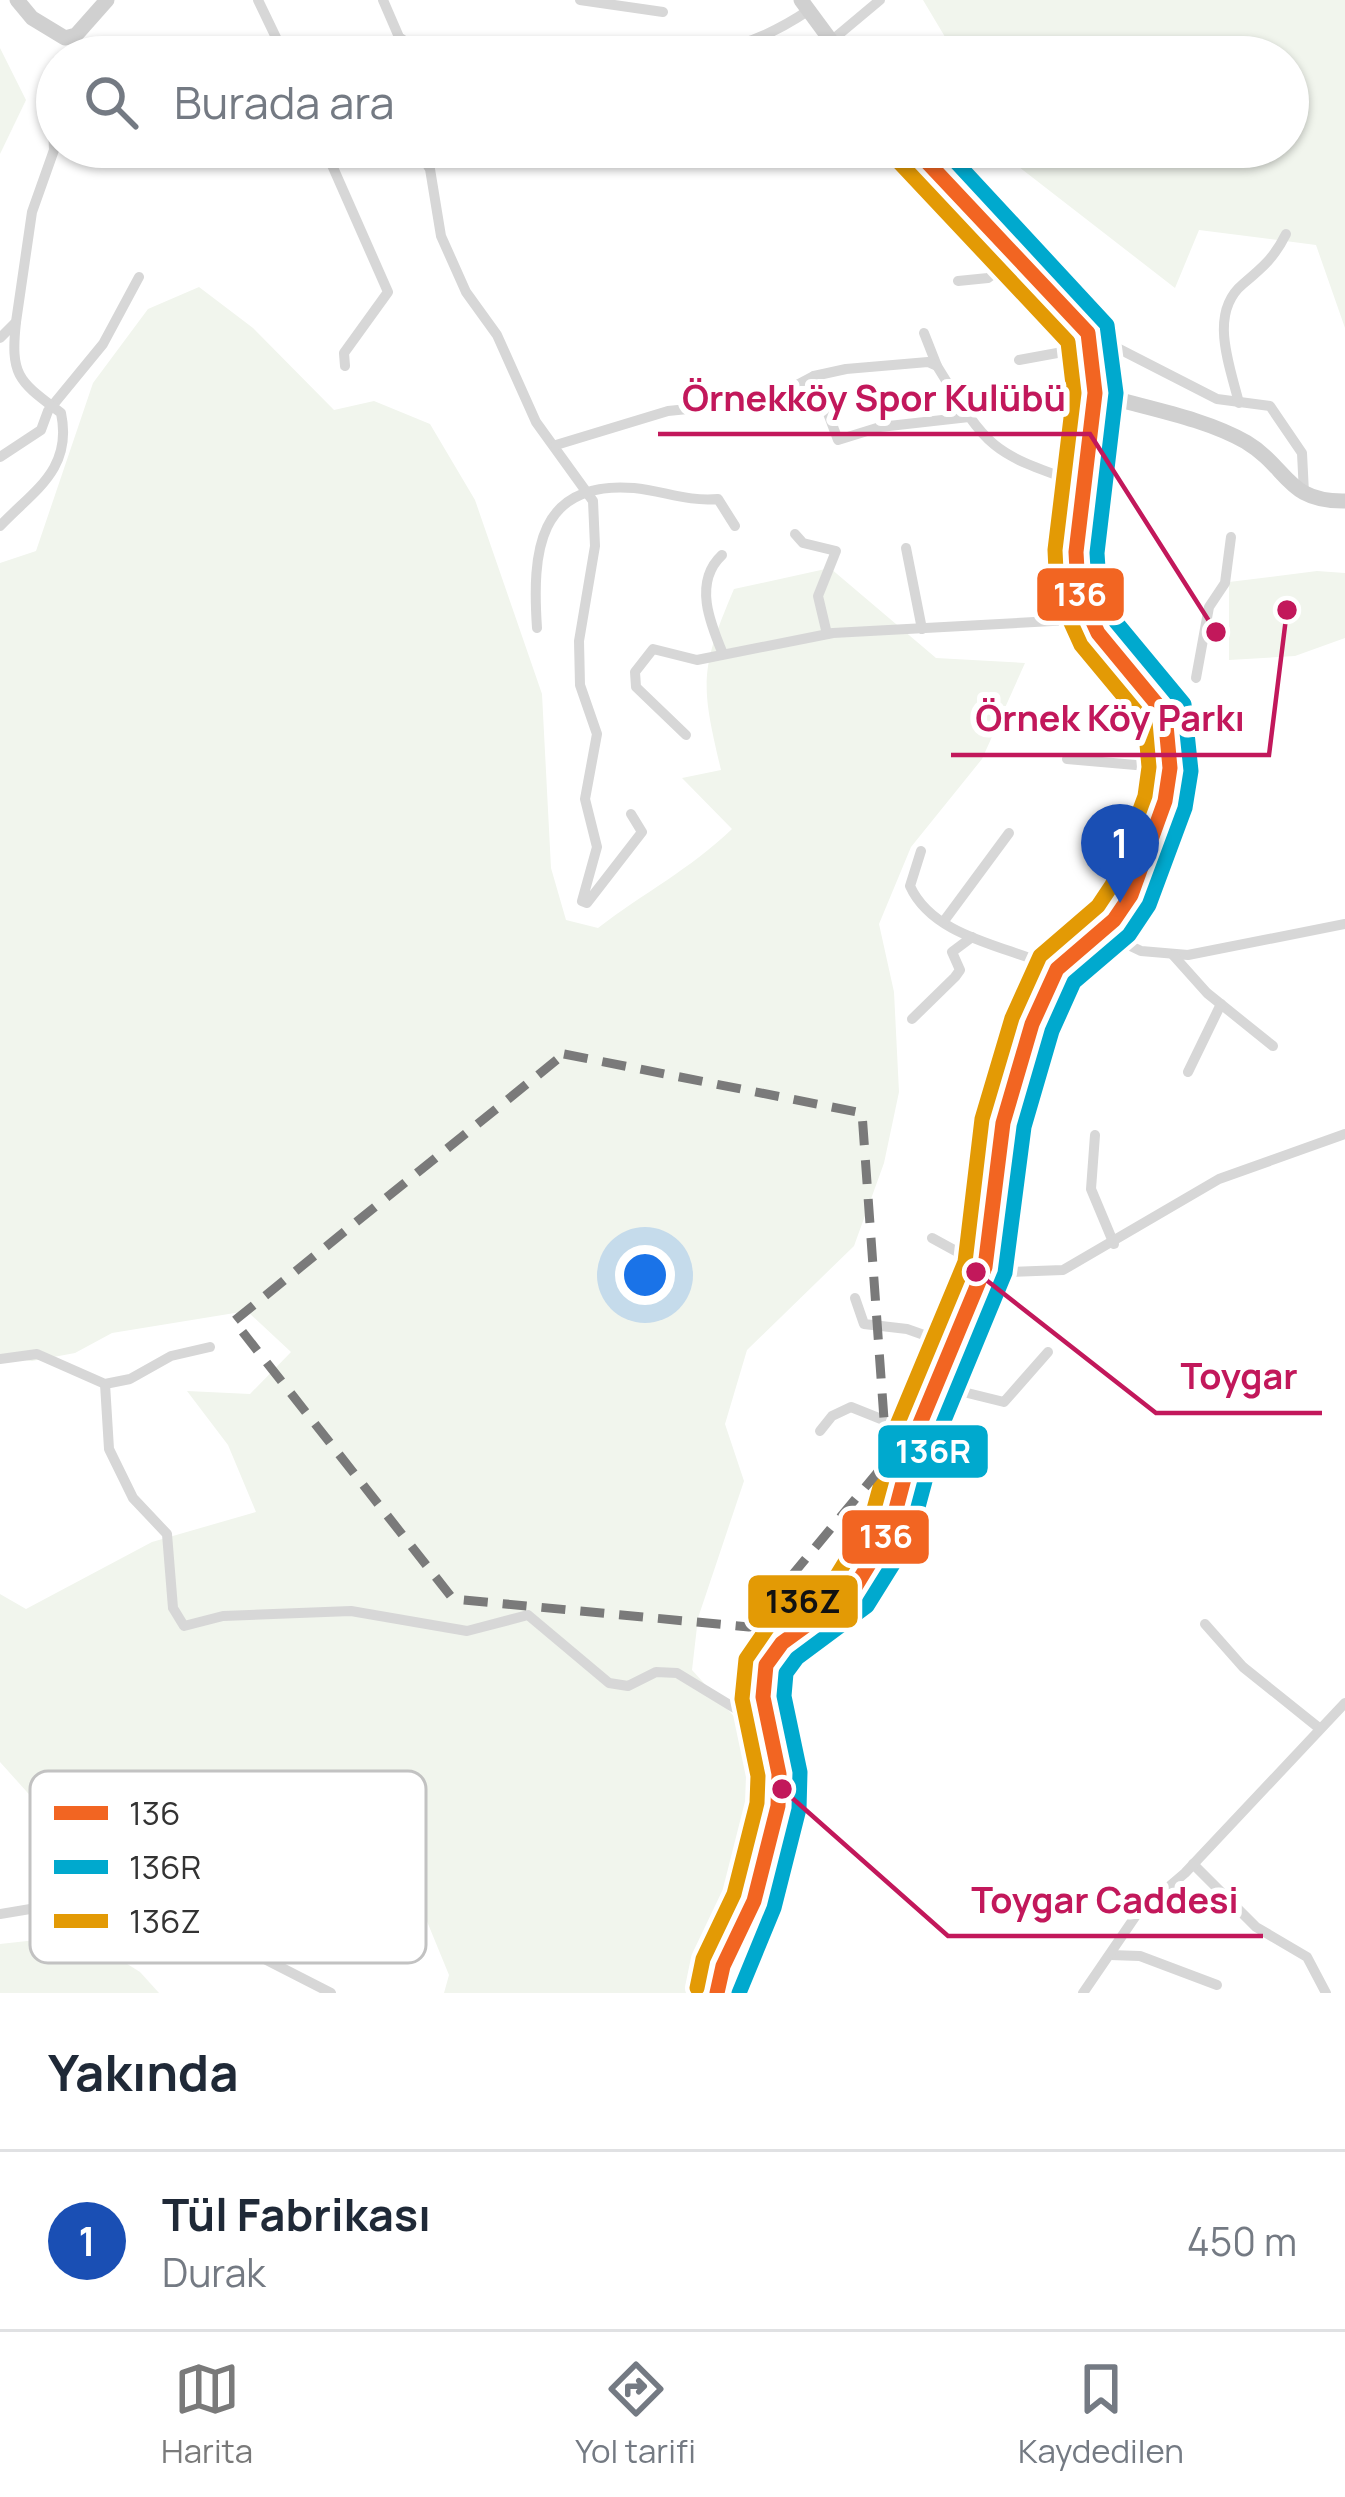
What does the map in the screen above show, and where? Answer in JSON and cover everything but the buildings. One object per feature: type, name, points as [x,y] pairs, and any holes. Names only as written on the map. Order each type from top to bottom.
[{"type":"main road","points":[[17,0],[32,18],[62,36]]},
{"type":"main road","points":[[72,36],[107,0]]},
{"type":"main road","points":[[805,5],[827,36]]},
{"type":"main road","points":[[717,1993],[728,1955],[754,1901],[774,1825],[778,1774],[763,1685],[770,1658],[840,1604],[870,1569],[891,1528],[916,1433],[984,1270],[1004,1123],[1032,1024],[1057,969],[1114,920],[1131,896],[1153,841],[1170,768],[1165,714],[1089,619],[1076,563],[1095,394],[1089,340],[1018,256],[933,168]]},
{"type":"main road","points":[[1095,394],[1250,444],[1304,496],[1345,501]]},
{"type":"street","points":[[258,0],[273,36]]},
{"type":"street","points":[[383,0],[399,36]]},
{"type":"street","points":[[580,0],[663,12]]},
{"type":"street","points":[[837,36],[880,0]]},
{"type":"street","points":[[759,36],[805,5]]},
{"type":"street","points":[[0,526],[42,490],[55,471],[63,428],[61,413],[25,388],[15,368],[16,322],[32,212],[48,168]]},
{"type":"street","points":[[333,168],[388,292],[344,353],[345,366]]},
{"type":"street","points":[[429,168],[441,236],[466,292],[497,335],[536,422],[588,490],[597,520],[579,641],[580,685],[596,734],[585,799],[597,848],[582,902],[587,904],[642,832],[631,814]]},
{"type":"street","points":[[1239,403],[1225,317],[1230,298],[1272,262],[1286,234]]},
{"type":"street","points":[[958,281],[988,278],[1018,256]]},
{"type":"street","points":[[0,457],[31,441],[52,406],[103,344],[140,277]]},
{"type":"street","points":[[0,338],[16,322]]},
{"type":"street","points":[[924,333],[937,366],[984,441],[1004,456],[1088,486]]},
{"type":"street","points":[[1019,360],[1089,340],[1217,399],[1263,402],[1288,427],[1302,453],[1304,496]]},
{"type":"street","points":[[556,445],[668,411],[767,400],[814,376],[846,368],[937,366]]},
{"type":"street","points":[[814,376],[838,440],[880,427],[969,417]]},
{"type":"street","points":[[537,628],[535,557],[543,528],[588,490],[638,488],[688,500],[718,499],[735,526]]},
{"type":"street","points":[[795,534],[803,543],[836,551],[818,596],[827,634]]},
{"type":"street","points":[[1196,678],[1209,608],[1225,583],[1232,537]]},
{"type":"street","points":[[906,548],[922,628]]},
{"type":"street","points":[[722,555],[705,585],[710,623],[723,655]]},
{"type":"street","points":[[686,735],[642,695],[635,672],[652,649],[688,661],[827,634],[1089,619]]},
{"type":"street","points":[[1067,759],[1170,768]]},
{"type":"street","points":[[944,921],[1009,833]]},
{"type":"street","points":[[922,851],[910,886],[926,911],[972,937],[1057,969]]},
{"type":"street","points":[[1114,920],[1118,940],[1126,947],[1173,955],[1345,924]]},
{"type":"street","points":[[912,1019],[956,977],[960,970],[952,952],[972,937]]},
{"type":"street","points":[[1173,955],[1221,1004],[1273,1046]]},
{"type":"street","points":[[1188,1072],[1221,1004]]},
{"type":"street","points":[[932,1238],[984,1270],[1063,1270],[1219,1179],[1345,1134]]},
{"type":"street","points":[[1095,1135],[1091,1189],[1114,1244]]},
{"type":"street","points":[[855,1298],[865,1324],[908,1329],[956,1346]]},
{"type":"street","points":[[0,1359],[37,1354],[105,1384],[130,1379],[171,1356],[210,1347]]},
{"type":"street","points":[[935,1385],[1004,1402],[1048,1352]]},
{"type":"street","points":[[105,1384],[109,1449],[133,1498],[167,1534],[173,1608],[184,1626],[223,1616],[351,1611],[467,1631],[528,1615],[609,1683],[628,1686],[656,1672],[677,1673],[770,1729]]},
{"type":"street","points":[[820,1431],[832,1416],[851,1407],[916,1433]]},
{"type":"street","points":[[1205,1624],[1244,1667],[1319,1727]]},
{"type":"street","points":[[1083,1993],[1137,1914],[1193,1864],[1345,1703]]},
{"type":"street","points":[[1193,1864],[1256,1928],[1307,1957],[1326,1993]]},
{"type":"street","points":[[0,1914],[30,1909]]},
{"type":"street","points":[[1110,1955],[1140,1956],[1217,1985]]},
{"type":"street","points":[[267,1963],[331,1993]]},
{"type":"highlighted area","points":[[564,1054],[862,1113],[887,1461],[749,1627],[453,1599],[234,1321]]},
{"type":"shaded area","points":[[923,0],[1345,0],[1345,328],[1316,245],[1199,230],[1175,288],[1020,168],[1309,168],[1309,36],[944,36]]},
{"type":"shaded area","points":[[0,48],[26,100],[0,154]]},
{"type":"shaded area","points":[[199,287],[253,328],[334,410],[374,401],[430,424],[475,500],[542,694],[551,868],[566,920],[598,928],[732,829],[682,778],[721,770],[707,678],[714,640],[734,589],[830,568],[936,658],[1025,663],[982,759],[911,847],[879,924],[894,992],[899,1092],[884,1163],[854,1246],[747,1350],[725,1424],[744,1481],[698,1618],[692,1670],[750,1734],[748,1815],[692,1993],[444,1993],[449,1975],[426,1919],[426,1771],[30,1771],[30,1795],[0,1762],[0,1594],[26,1609],[152,1542],[256,1512],[228,1445],[187,1391],[250,1394],[291,1352],[247,1311],[112,1333],[75,1353],[32,1361],[0,1357],[0,563],[36,551],[93,383],[148,309]]},
{"type":"shaded area","points":[[1317,571],[1345,573],[1345,638],[1295,656],[1229,660],[1229,582]]},
{"type":"shaded area","points":[[30,1941],[30,1963],[126,1963],[159,1993],[0,1993],[0,1944]]},
{"type":"transit line","name":"136Z","points":[[697,1988],[703,1959],[734,1894],[757,1803],[758,1776],[742,1699],[746,1659],[768,1627],[836,1577],[871,1520],[897,1425],[965,1262],[982,1119],[1012,1018],[1040,956],[1098,906],[1112,885],[1145,796],[1149,767],[1145,722],[1081,645],[1057,592],[1055,550],[1074,393],[1068,342],[905,168]]},
{"type":"transit line","name":"136","points":[[717,1993],[723,1966],[754,1901],[778,1806],[779,1774],[763,1697],[766,1665],[782,1643],[852,1592],[891,1528],[916,1433],[985,1267],[1003,1123],[1032,1024],[1057,969],[1114,920],[1131,895],[1165,801],[1170,768],[1165,714],[1098,633],[1078,589],[1076,552],[1095,393],[1088,333],[933,168]]},
{"type":"transit line","name":"136R","points":[[739,1993],[774,1908],[799,1809],[800,1772],[784,1696],[786,1673],[797,1658],[867,1606],[910,1537],[936,1440],[1005,1273],[1024,1127],[1052,1031],[1074,982],[1129,935],[1149,905],[1185,808],[1191,771],[1184,704],[1116,622],[1099,584],[1097,553],[1116,393],[1107,325],[961,168]]},
{"type":"place","name":"Örnek Köy Parkı","points":[[1287,610]]},
{"type":"place","name":"Örnekköy Spor Kulübü","points":[[1216,632]]},
{"type":"place","name":"Tül Fabrikası","points":[[1120,903]]},
{"type":"place","name":"Toygar","points":[[976,1272]]},
{"type":"place","name":"Toygar Caddesi","points":[[782,1789]]}]
